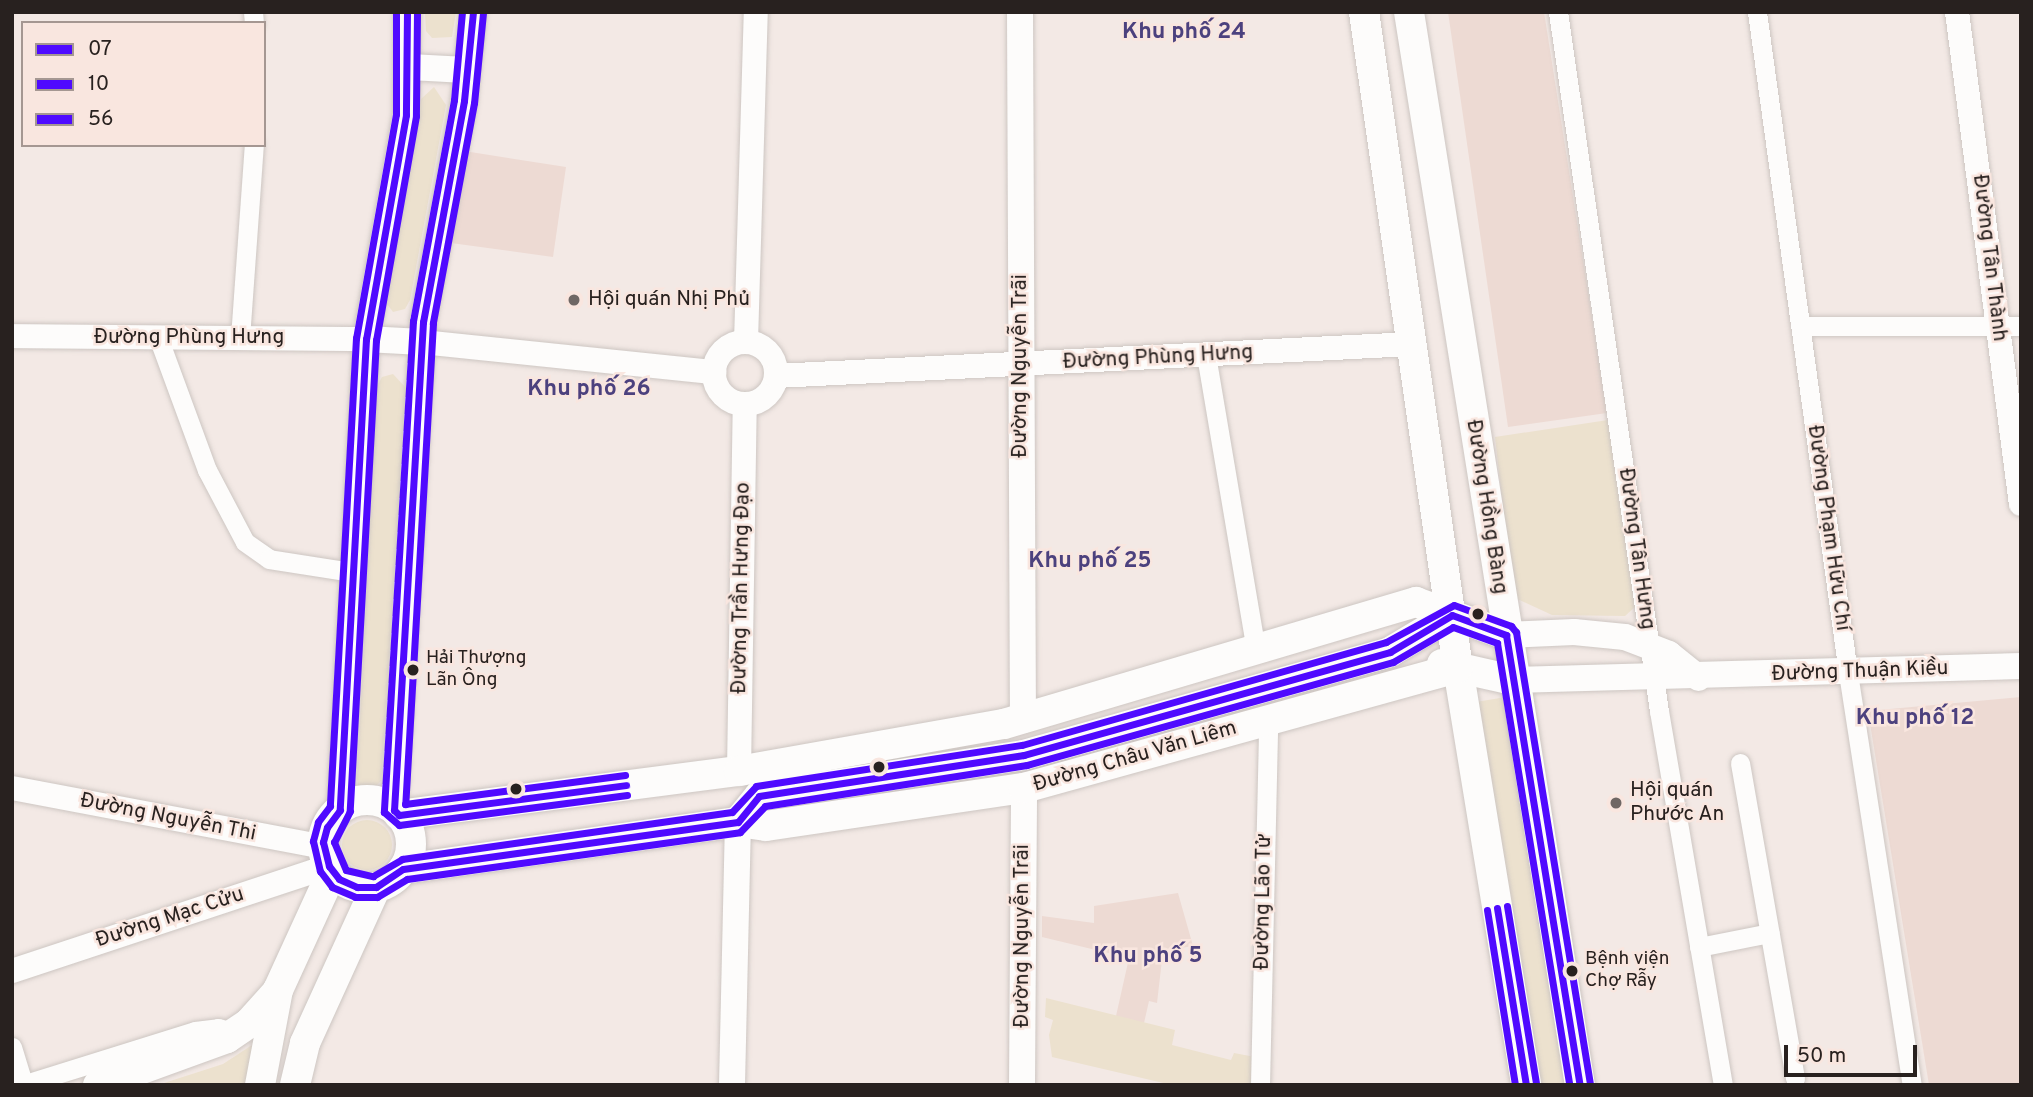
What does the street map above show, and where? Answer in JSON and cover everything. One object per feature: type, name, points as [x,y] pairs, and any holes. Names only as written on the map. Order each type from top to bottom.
[{"type":"main road","points":[[340,810],[351,572],[366,339],[406,115],[409,67],[407,12]]},
{"type":"main road","points":[[295,1085],[305,1043],[344,949],[376,887],[403,869],[411,843],[397,812],[422,342],[467,70],[473,12]]},
{"type":"main road","name":"Đường Nguyễn Trãi","points":[[1020,12],[1023,720]]},
{"type":"main road","points":[[1364,12],[1458,668],[1526,1085]]},
{"type":"main road","name":"Đường Hồng Bàng","points":[[1409,12],[1513,680],[1580,1085]]},
{"type":"main road","points":[[409,67],[467,70]]},
{"type":"main road","points":[[366,339],[422,342]]},
{"type":"main road","points":[[1413,344],[1460,341]]},
{"type":"main road","points":[[260,1085],[278,990],[307,926],[328,862],[327,827],[340,810],[361,801],[397,812],[739,772],[1023,720],[1416,602],[1507,635],[1600,634],[1650,645],[1699,678]]},
{"type":"main road","name":"Đường Châu Văn Liêm","points":[[759,796],[1024,755],[1390,652],[1452,615]]},
{"type":"main road","points":[[1256,650],[1268,720]]},
{"type":"main road","name":"Đường Châu Văn Liêm","points":[[1390,652],[1458,668]]},
{"type":"main road","name":"Đường Thuận Kiều","points":[[1513,680],[1699,678],[2021,667]]},
{"type":"main road","points":[[1458,668],[1513,680]]},
{"type":"main road","name":"Đường Châu Văn Liêm","points":[[403,869],[738,822],[766,826],[1024,788],[1458,668]]},
{"type":"main road","points":[[1023,720],[1024,788]]},
{"type":"main road","points":[[738,822],[759,796],[739,772]]},
{"type":"main road","points":[[732,1085],[739,772]]},
{"type":"main road","name":"Đường Nguyễn Trãi","points":[[1022,1085],[1024,788]]},
{"type":"main road","points":[[328,862],[347,884],[376,887]]},
{"type":"main road","points":[[307,926],[328,929],[344,949]]},
{"type":"main road","points":[[98,1085],[150,1069],[236,1033],[278,990]]},
{"type":"street","points":[[746,342],[756,12]]},
{"type":"street","name":"Đường Tân Hưng","points":[[1558,12],[1655,679],[1723,1085]]},
{"type":"street","name":"Đường Phạm Hữu Chí","points":[[1756,12],[1847,673],[1912,1085]]},
{"type":"street","name":"Đường Tân Thành","points":[[1957,12],[2009,326],[2021,504]]},
{"type":"street","points":[[240,338],[254,147]]},
{"type":"street","points":[[1801,326],[2009,326]]},
{"type":"street","name":"Đường Phùng Hưng","points":[[12,337],[366,339]]},
{"type":"street","points":[[158,337],[207,470],[244,542],[269,559],[351,572]]},
{"type":"street","points":[[422,342],[714,372]]},
{"type":"street","points":[[746,342],[769,352],[776,376],[769,393],[745,405],[725,398],[714,372],[724,350],[746,342]]},
{"type":"street","name":"Đường Phùng Hưng","points":[[776,376],[1413,344]]},
{"type":"street","points":[[1206,355],[1256,650]]},
{"type":"street","name":"Đường Trần Hưng Đạo","points":[[739,772],[745,405]]},
{"type":"street","name":"Đường Lão Tử","points":[[1260,1085],[1268,720]]},
{"type":"street","points":[[1740,763],[1795,1078]]},
{"type":"street","name":"Đường Nguyễn Thi","points":[[12,788],[328,862]]},
{"type":"street","name":"Đường Mạc Cửu","points":[[12,971],[328,862]]},
{"type":"street","points":[[1699,947],[1770,933]]},
{"type":"street","points":[[12,1047],[22,1085],[195,1031],[218,1028],[236,1033]]},
{"type":"shaded area","points":[[425,12],[456,12],[452,37],[432,38],[426,31]]},
{"type":"shaded area","points":[[1448,12],[1544,12],[1607,413],[1508,427]]},
{"type":"shaded area","points":[[434,87],[446,105],[410,300],[405,309],[393,312],[384,300],[421,99]]},
{"type":"shaded area","points":[[464,151],[566,167],[553,257],[451,243]]},
{"type":"shaded area","points":[[393,374],[406,388],[381,781],[368,794],[359,790],[357,779],[377,386],[382,377]]},
{"type":"shaded area","points":[[1608,420],[1635,607],[1625,616],[1552,615],[1513,597],[1495,437]]},
{"type":"shaded area","points":[[1506,697],[1569,1085],[1537,1085],[1476,702]]},
{"type":"shaded area","points":[[2021,697],[2021,1085],[1929,1085],[1868,711]]},
{"type":"shaded area","points":[[367,820],[384,828],[392,845],[384,862],[367,870],[350,862],[342,845],[350,828]]},
{"type":"shaded area","points":[[1178,893],[1193,946],[1163,951],[1157,1003],[1149,1001],[1144,1023],[1116,1016],[1129,958],[1042,937],[1042,916],[1094,923],[1094,906]]},
{"type":"shaded area","points":[[1046,998],[1175,1030],[1172,1045],[1231,1060],[1234,1053],[1255,1057],[1255,1085],[1172,1085],[1052,1057],[1049,1035],[1053,1020],[1045,1017]]},
{"type":"shaded area","points":[[260,1040],[252,1085],[158,1085],[223,1064]]},
{"type":"transit line","name":"10","points":[[396,12],[396,114],[356,338],[330,806],[318,822],[313,841],[320,871],[332,887],[355,897],[377,897],[407,879],[740,832],[765,806],[1027,765],[1393,662],[1453,627],[1497,643],[1569,1085]]},
{"type":"transit line","name":"07","points":[[407,12],[406,115],[366,339],[340,810],[327,827],[323,842],[329,866],[339,879],[357,887],[376,887],[403,869],[738,822],[759,796],[1024,755],[1390,652],[1452,615],[1506,635],[1580,1085]]},
{"type":"transit line","name":"56","points":[[417,12],[416,116],[376,340],[350,811],[334,842],[346,870],[373,876],[402,859],[732,812],[756,786],[1022,745],[1386,642],[1454,605],[1511,626],[1516,632],[1590,1083]]},
{"type":"transit line","name":"10","points":[[462,12],[454,100],[413,321],[384,812],[399,825],[627,795]]},
{"type":"transit line","name":"07","points":[[473,12],[464,101],[423,322],[394,810],[399,815],[626,785]]},
{"type":"transit line","name":"56","points":[[483,13],[474,103],[433,323],[405,804],[625,775]]},
{"type":"transit line","name":"56","points":[[1507,906],[1536,1083]]},
{"type":"transit line","name":"07","points":[[1497,908],[1526,1085]]},
{"type":"transit line","name":"10","points":[[1487,910],[1515,1085]]},
{"type":"place","name":"Hội quán Nhị Phủ","points":[[574,300]]},
{"type":"place","name":"Hải Thượng Lãn Ông","points":[[413,670]]},
{"type":"place","name":"Hội quán Phước An","points":[[1616,803]]},
{"type":"place","name":"Bệnh viện Chợ Rẫy","points":[[1572,971]]},
{"type":"district","name":"Khu phố 24","points":[[1184,33]]},
{"type":"district","name":"Khu phố 26","points":[[589,390]]},
{"type":"district","name":"Khu phố 25","points":[[1090,562]]},
{"type":"district","name":"Khu phố 12","points":[[1915,719]]},
{"type":"district","name":"Khu phố 5","points":[[1148,957]]}]
